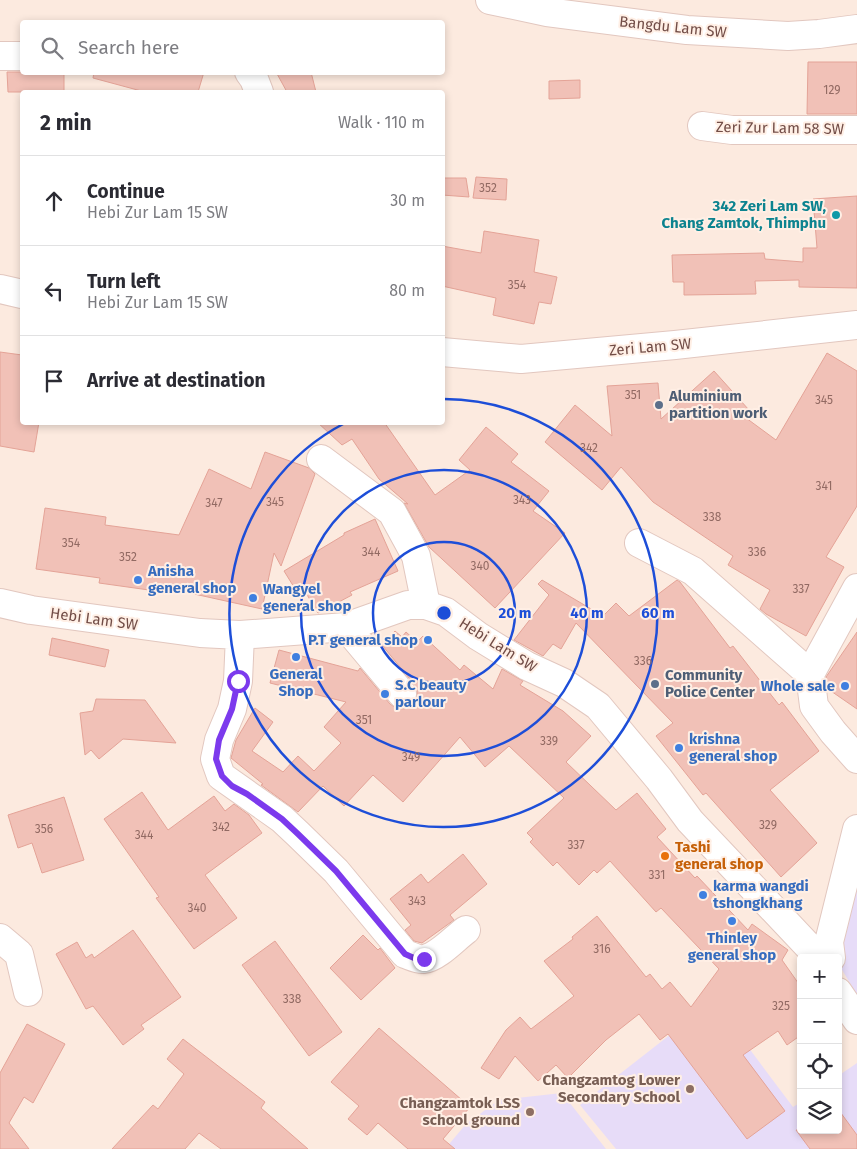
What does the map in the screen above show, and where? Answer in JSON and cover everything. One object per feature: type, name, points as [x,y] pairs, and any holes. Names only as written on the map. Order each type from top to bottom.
[{"type":"street","name":"Bangdu Lam SW","points":[[490,0],[547,12],[687,30],[788,36],[857,29]]},
{"type":"street","points":[[0,56],[20,56]]},
{"type":"street","points":[[251,75],[258,90]]},
{"type":"street","name":"Zeri Zur Lam 58 SW","points":[[702,126],[732,130],[857,130]]},
{"type":"street","points":[[0,289],[20,294]]},
{"type":"street","name":"Zeri Lam SW","points":[[445,352],[521,359],[675,345],[857,325]]},
{"type":"street","points":[[321,459],[392,512],[416,556],[426,605]]},
{"type":"street","points":[[639,543],[694,571],[810,674]]},
{"type":"street","points":[[857,588],[810,674],[814,706],[833,732],[857,759]]},
{"type":"street","name":"Hebi Lam SW","points":[[0,603],[31,610],[200,633],[240,635],[346,627],[408,605],[426,605],[446,612],[478,636],[527,666],[564,683],[598,706],[659,779],[690,821],[809,947],[818,954]]},
{"type":"street","points":[[346,627],[402,694]]},
{"type":"street","points":[[240,635],[238,681],[232,709],[219,740],[216,759],[222,776],[232,786],[247,794],[282,819],[305,840],[336,871],[405,954],[414,958],[424,959],[440,951],[466,930]]},
{"type":"street","points":[[830,954],[829,942],[857,829]]},
{"type":"street","points":[[0,938],[19,954],[28,992]]},
{"type":"street","points":[[842,998],[857,1020]]},
{"type":"shaded area","points":[[857,882],[857,995],[842,970],[842,954],[839,954]]},
{"type":"shaded area","name":"Changzamtog Lower Secondary School","points":[[703,1009],[730,1023],[793,1107],[797,1104],[797,1134],[842,1134],[842,1073],[857,1063],[857,1149],[616,1149],[580,1105]]},
{"type":"shaded area","name":"Changzamtok LSS school ground","points":[[562,1093],[606,1149],[445,1149],[466,1124],[499,1100]]},
{"type":"building","points":[[808,62],[857,62],[857,114],[807,114]]},
{"type":"building","points":[[7,72],[20,72],[20,75],[64,75],[64,90],[20,90],[20,92],[8,92]]},
{"type":"building","points":[[94,75],[203,75],[199,90],[138,90],[93,78]]},
{"type":"building","points":[[278,75],[312,75],[316,90],[286,90]]},
{"type":"building","points":[[580,80],[580,98],[549,99],[549,81]]},
{"type":"building","points":[[476,177],[507,179],[506,200],[473,198]]},
{"type":"building","points":[[445,178],[466,178],[469,197],[445,195]]},
{"type":"building","points":[[857,196],[857,288],[799,287],[799,280],[755,281],[756,294],[684,295],[684,282],[673,282],[672,255],[764,253],[765,259],[803,262],[803,248],[817,248],[813,199]]},
{"type":"building","points":[[484,231],[539,240],[534,272],[557,277],[551,304],[539,302],[534,324],[493,315],[496,298],[445,287],[445,247],[481,253]]},
{"type":"building","points":[[0,352],[20,355],[20,425],[38,425],[34,452],[0,446]]},
{"type":"building","points":[[827,353],[857,371],[857,506],[826,557],[844,567],[806,636],[760,609],[770,590],[728,565],[733,556],[653,502],[621,467],[602,490],[545,442],[575,405],[612,436],[607,386],[658,383],[661,419],[714,371],[749,410],[742,415],[776,440]]},
{"type":"building","points":[[320,425],[386,425],[435,495],[470,470],[459,460],[486,427],[518,454],[511,462],[549,491],[533,511],[565,533],[495,608],[429,547],[404,503],[408,504],[379,479],[352,439],[342,445]]},
{"type":"building","points":[[265,452],[309,468],[315,474],[281,566],[274,553],[262,609],[158,586],[149,585],[149,590],[99,583],[100,578],[36,569],[45,508],[106,517],[105,525],[179,535],[209,469],[251,489]]},
{"type":"building","points":[[375,519],[398,571],[350,592],[352,595],[318,613],[303,588],[297,592],[284,571],[344,535],[344,533]]},
{"type":"building","points":[[542,580],[603,616],[616,603],[629,616],[677,580],[730,648],[733,646],[779,705],[782,702],[819,751],[770,790],[817,843],[781,877],[706,793],[703,795],[656,736],[673,723],[576,623],[561,649],[553,644],[543,656],[514,640],[549,595],[538,584]]},
{"type":"building","points":[[395,631],[402,637],[406,632],[417,642],[423,636],[460,670],[464,665],[493,689],[502,669],[523,681],[520,685],[563,711],[591,736],[566,762],[616,810],[637,793],[666,829],[657,837],[695,878],[697,876],[748,930],[752,924],[788,950],[782,960],[797,981],[797,1038],[787,1045],[778,1031],[743,1055],[785,1111],[747,1139],[668,1034],[660,1040],[639,1014],[606,1040],[568,1078],[556,1065],[538,1081],[515,1056],[499,1079],[481,1068],[506,1030],[520,1017],[531,1029],[574,996],[544,961],[573,939],[572,937],[597,916],[646,977],[650,974],[662,989],[670,982],[691,1007],[719,969],[661,908],[656,912],[610,861],[597,873],[594,870],[579,885],[557,862],[553,866],[530,842],[533,839],[527,833],[564,798],[509,746],[485,767],[460,737],[403,802],[373,775],[344,806],[323,786],[298,812],[261,785],[263,784],[231,758],[236,740],[255,708],[273,722],[252,751],[283,772],[298,756],[314,771],[341,743],[324,727],[346,702],[270,683],[279,650],[358,671],[360,668],[390,704],[396,708],[404,709],[412,706],[417,699],[417,691],[414,684],[382,645]]},
{"type":"building","points":[[857,632],[857,709],[828,689],[826,677]]},
{"type":"building","points":[[52,638],[109,650],[105,667],[49,655]]},
{"type":"building","points":[[96,699],[145,700],[176,743],[123,739],[99,759],[91,750],[85,755],[80,713],[93,711]]},
{"type":"building","points":[[142,792],[168,830],[214,796],[225,811],[234,804],[249,815],[262,833],[205,875],[237,918],[194,949],[156,898],[159,897],[104,819]]},
{"type":"building","points":[[64,797],[84,860],[42,873],[32,843],[18,848],[8,815]]},
{"type":"building","points":[[463,854],[487,884],[450,915],[454,920],[422,943],[414,941],[405,930],[411,925],[390,899],[421,874],[428,883]]},
{"type":"building","points":[[133,930],[181,997],[141,1025],[144,1029],[123,1045],[93,1006],[86,1009],[56,954],[77,942],[86,958],[92,954],[94,958]]},
{"type":"building","points":[[363,935],[378,950],[380,948],[395,968],[361,1000],[330,968]]},
{"type":"building","points":[[275,941],[342,1032],[309,1056],[242,965]]},
{"type":"building","points":[[27,1024],[65,1044],[33,1103],[24,1097],[9,1123],[29,1149],[0,1149],[0,1073]]},
{"type":"building","points":[[379,1028],[470,1107],[443,1139],[455,1149],[408,1149],[378,1123],[367,1135],[348,1119],[359,1106],[331,1082]]},
{"type":"building","points":[[183,1039],[265,1102],[261,1108],[308,1149],[221,1149],[199,1133],[185,1149],[112,1149],[153,1105],[158,1109],[184,1074],[167,1059]]},
{"type":"building","points":[[842,1114],[857,1135],[857,1149],[810,1149],[799,1134],[842,1134]]},
{"type":"place","name":"342 Zeri Lam SW, Chang Zamtok, Thimphu","points":[[836,215]]},
{"type":"place","name":"Aluminium partition work","points":[[659,405]]},
{"type":"place","name":"Anisha general shop","points":[[138,580]]},
{"type":"place","name":"Wangyel general shop","points":[[253,598]]},
{"type":"place","name":"P.T general shop","points":[[428,640]]},
{"type":"place","name":"General Shop","points":[[296,657]]},
{"type":"place","name":"Community Police Center","points":[[655,684]]},
{"type":"place","name":"Whole sale","points":[[845,686]]},
{"type":"place","name":"S.C beauty parlour","points":[[385,694]]},
{"type":"place","name":"krishna general shop","points":[[679,748]]},
{"type":"place","name":"Tashi general shop","points":[[665,856]]},
{"type":"place","name":"karma wangdi tshongkhang","points":[[703,895]]},
{"type":"place","name":"Thinley general shop","points":[[732,921]]},
{"type":"place","name":"Changzamtog Lower Secondary School","points":[[690,1089]]},
{"type":"place","name":"Changzamtok LSS school ground","points":[[530,1112]]},
{"type":"route","points":[[238,681],[232,709],[219,740],[216,759],[222,776],[232,786],[247,794],[282,819],[298,834],[336,871],[405,954],[414,958],[424,959]]}]
